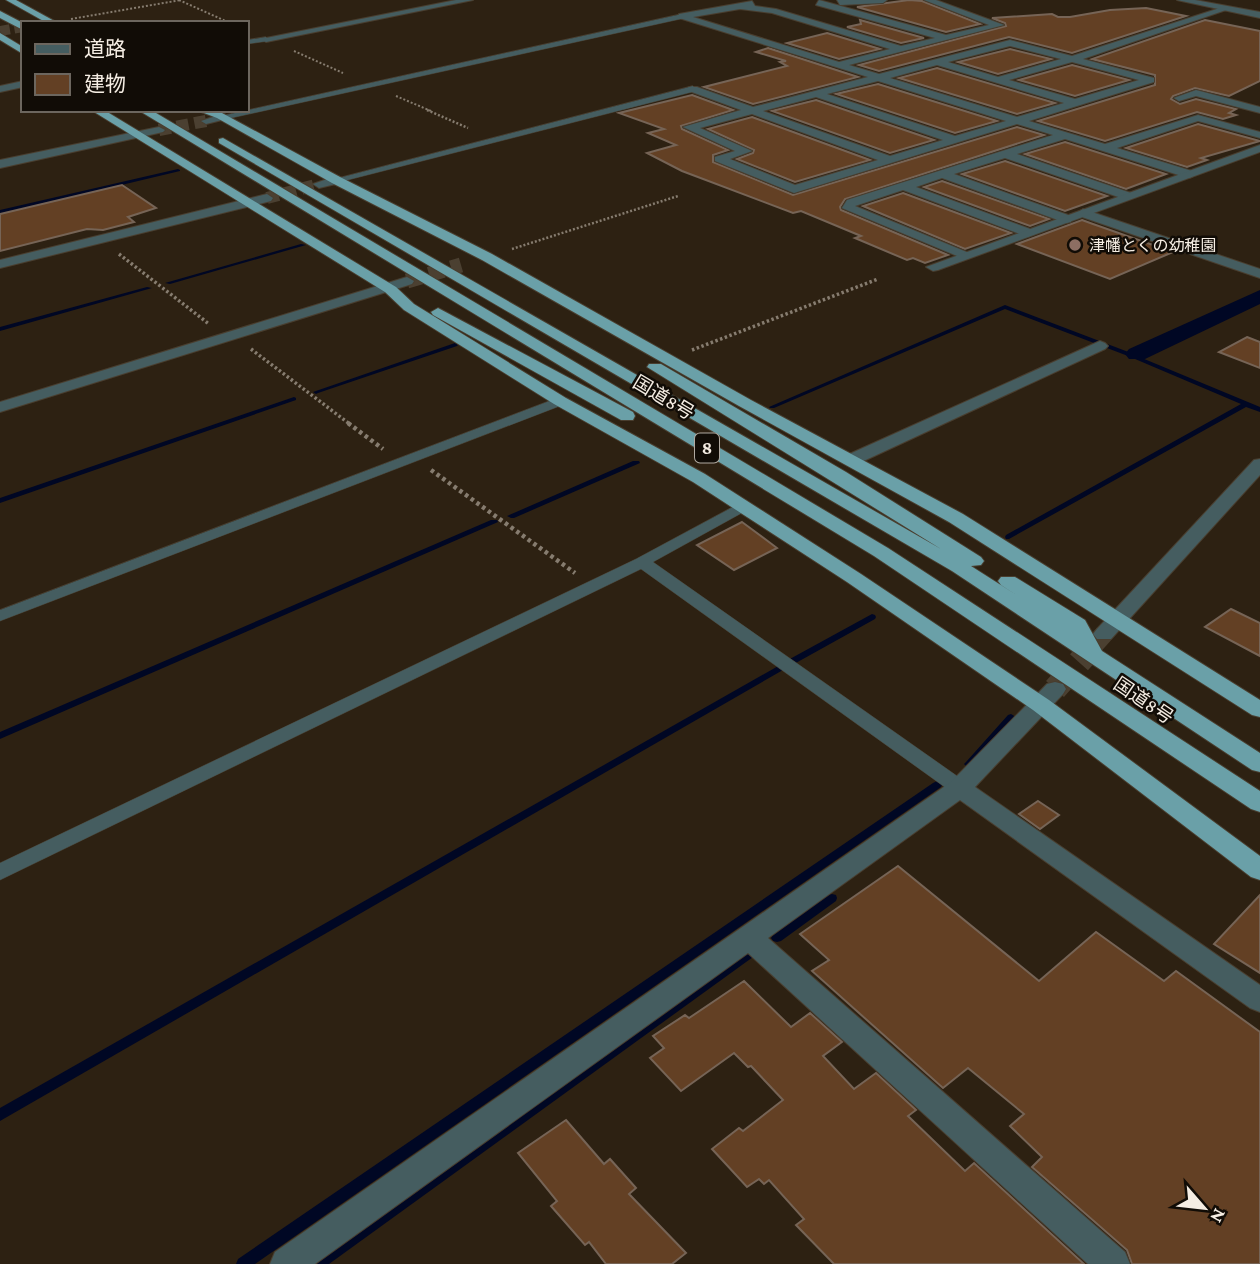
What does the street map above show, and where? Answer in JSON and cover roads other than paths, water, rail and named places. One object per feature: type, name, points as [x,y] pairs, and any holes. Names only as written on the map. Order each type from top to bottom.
[{"type":"highway","points":[[10,0],[51,21]]},
{"type":"highway","points":[[0,14],[21,25]]},
{"type":"highway","points":[[0,27],[21,40]]},
{"type":"highway","points":[[0,36],[21,50]]},
{"type":"highway","points":[[0,48],[21,61]]},
{"type":"highway","points":[[100,112],[140,134],[247,203],[463,323],[850,545],[881,552]]},
{"type":"highway","points":[[113,112],[140,134]]},
{"type":"highway","name":"国道8号","points":[[146,112],[881,552],[1260,803]]},
{"type":"highway","name":"国道8号","points":[[173,112],[959,568],[1260,764]]},
{"type":"highway","points":[[219,114],[336,180],[487,257],[956,518],[1110,627],[1260,709]]},
{"type":"highway","points":[[453,241],[453,248],[473,261],[840,475],[1078,625],[1094,655]]},
{"type":"highway","points":[[395,286],[409,307],[560,401],[744,506],[1048,697],[1260,870]]},
{"type":"street","points":[[266,39],[469,0]]},
{"type":"street","points":[[682,16],[752,4],[751,0]]},
{"type":"street","points":[[808,5],[883,0]]},
{"type":"street","points":[[842,64],[999,25],[928,0]]},
{"type":"street","points":[[1181,0],[1260,15]]},
{"type":"street","points":[[819,3],[947,38]]},
{"type":"street","points":[[739,6],[773,12],[902,50]]},
{"type":"street","points":[[773,12],[796,7]]},
{"type":"street","points":[[998,80],[1073,60],[1223,8]]},
{"type":"street","points":[[682,16],[1188,174]]},
{"type":"street","points":[[799,32],[866,16]]},
{"type":"street","points":[[762,40],[787,35]]},
{"type":"street","points":[[1010,43],[1073,60],[1150,80],[794,189],[719,159],[746,150],[689,127],[1010,43]]},
{"type":"street","points":[[935,62],[1076,103]]},
{"type":"street","points":[[0,89],[21,84]]},
{"type":"street","points":[[693,89],[890,160]]},
{"type":"street","points":[[814,93],[954,140]]},
{"type":"street","points":[[1179,98],[1196,93],[1260,110]]},
{"type":"street","points":[[203,115],[219,114]]},
{"type":"street","points":[[1106,148],[1198,118],[1260,135]]},
{"type":"street","points":[[0,164],[159,130]]},
{"type":"street","points":[[967,255],[848,208],[851,203],[1063,136]]},
{"type":"street","points":[[933,267],[1260,148]]},
{"type":"street","points":[[1005,154],[1127,196]]},
{"type":"street","points":[[942,174],[1066,219]]},
{"type":"street","points":[[318,184],[336,180]]},
{"type":"street","points":[[903,186],[1028,233]]},
{"type":"street","points":[[0,264],[267,198]]},
{"type":"street","points":[[1083,213],[1260,274]]},
{"type":"street","points":[[0,407],[395,286]]},
{"type":"street","points":[[851,460],[1100,346]]},
{"type":"street","points":[[1110,627],[1260,464]]},
{"type":"street","points":[[287,1264],[960,788],[1048,697]]},
{"type":"street","points":[[960,788],[1260,1000]]},
{"type":"street","points":[[749,937],[1113,1264]]},
{"type":"lane","points":[[248,108],[682,16]]},
{"type":"lane","points":[[248,42],[266,39]]},
{"type":"lane","points":[[336,180],[693,89]]},
{"type":"lane","points":[[0,616],[560,401]]},
{"type":"lane","points":[[0,872],[642,562],[744,506]]},
{"type":"lane","points":[[642,562],[960,788]]},
{"type":"waterway","points":[[0,212],[178,170]]},
{"type":"waterway","points":[[168,283],[303,245]]},
{"type":"waterway","points":[[0,329],[149,288]]},
{"type":"waterway","points":[[1137,354],[1260,296]]},
{"type":"waterway","points":[[772,407],[1005,307],[1130,355]]},
{"type":"waterway","points":[[316,392],[455,345]]},
{"type":"waterway","points":[[1130,355],[1137,354]]},
{"type":"waterway","points":[[1130,355],[1246,404]]},
{"type":"waterway","points":[[0,501],[294,399]]},
{"type":"waterway","points":[[1009,537],[1246,404]]},
{"type":"waterway","points":[[1246,404],[1260,410]]},
{"type":"waterway","points":[[511,516],[636,463]]},
{"type":"waterway","points":[[0,736],[494,522]]},
{"type":"waterway","points":[[791,662],[872,617]]},
{"type":"waterway","points":[[0,1115],[780,668]]},
{"type":"waterway","points":[[969,764],[1011,717]]},
{"type":"waterway","points":[[243,1264],[937,785]]},
{"type":"waterway","points":[[777,938],[832,898]]},
{"type":"waterway","points":[[317,1264],[749,954]]},
{"type":"tunnel","points":[[0,31],[21,27]]},
{"type":"tunnel","points":[[159,130],[206,121]]},
{"type":"tunnel","points":[[267,198],[319,184]]},
{"type":"tunnel","points":[[407,281],[461,265]]},
{"type":"tunnel","points":[[1095,644],[1104,634]]},
{"type":"tunnel","points":[[1055,689],[1097,642]]},
{"type":"place","name":"津幡とくの幼稚園","points":[[1075,245]]}]
